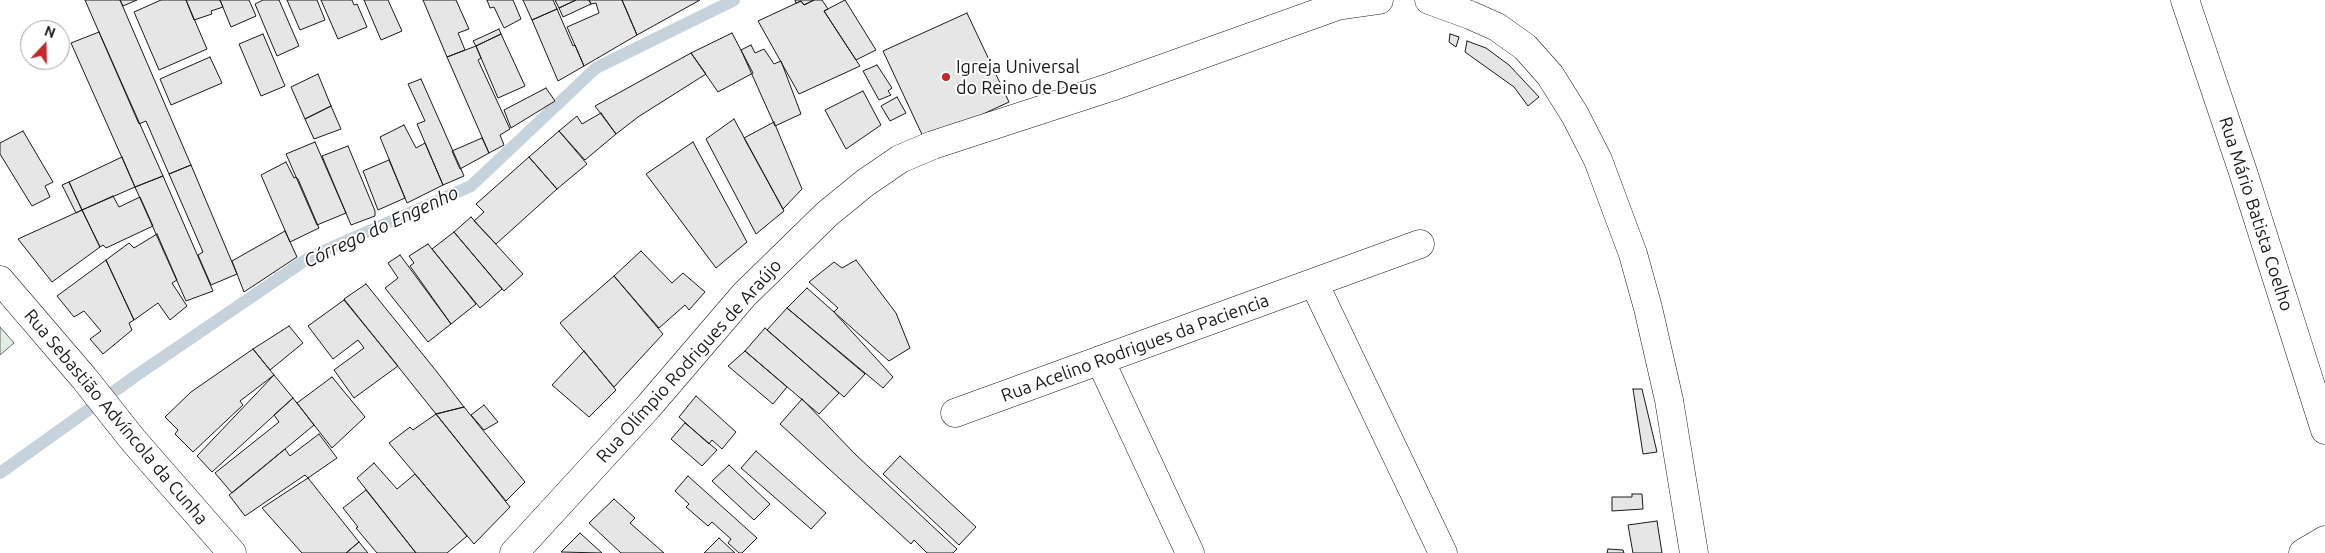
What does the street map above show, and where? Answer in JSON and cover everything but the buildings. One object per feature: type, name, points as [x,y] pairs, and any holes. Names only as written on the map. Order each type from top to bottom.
[{"type":"street","name":"Rua Olímpio Rodrigues de Araújo","points":[[514,553],[648,407],[744,295],[827,214],[865,183],[900,159],[933,145],[1111,87],[1337,6],[1379,0]]},
{"type":"street","points":[[1429,0],[1497,27],[1525,47],[1550,75],[1575,115],[1598,160],[1633,254],[1648,308],[1669,400],[1694,553]]},
{"type":"street","name":"Rua Mário Batista Coelho","points":[[2185,0],[2243,172],[2325,430]]},
{"type":"street","name":"Rua Acelino Rodrigues da Paciencia","points":[[955,413],[1420,244]]},
{"type":"street","name":"Rua Sebastião Advíncola da Cunha","points":[[0,280],[84,378],[133,440],[232,553]]},
{"type":"street","points":[[1314,283],[1443,553]]},
{"type":"street","points":[[1100,360],[1190,553]]},
{"type":"street","points":[[2302,553],[2325,540]]},
{"type":"green space","points":[[0,327],[14,343],[0,355]]},
{"type":"waterway","name":"Córrego do Engenho","points":[[0,473],[137,375],[310,257],[471,186],[596,68],[734,0]]},
{"type":"place","name":"Igreja Universal do Reino de Deus","points":[[946,77]]}]
